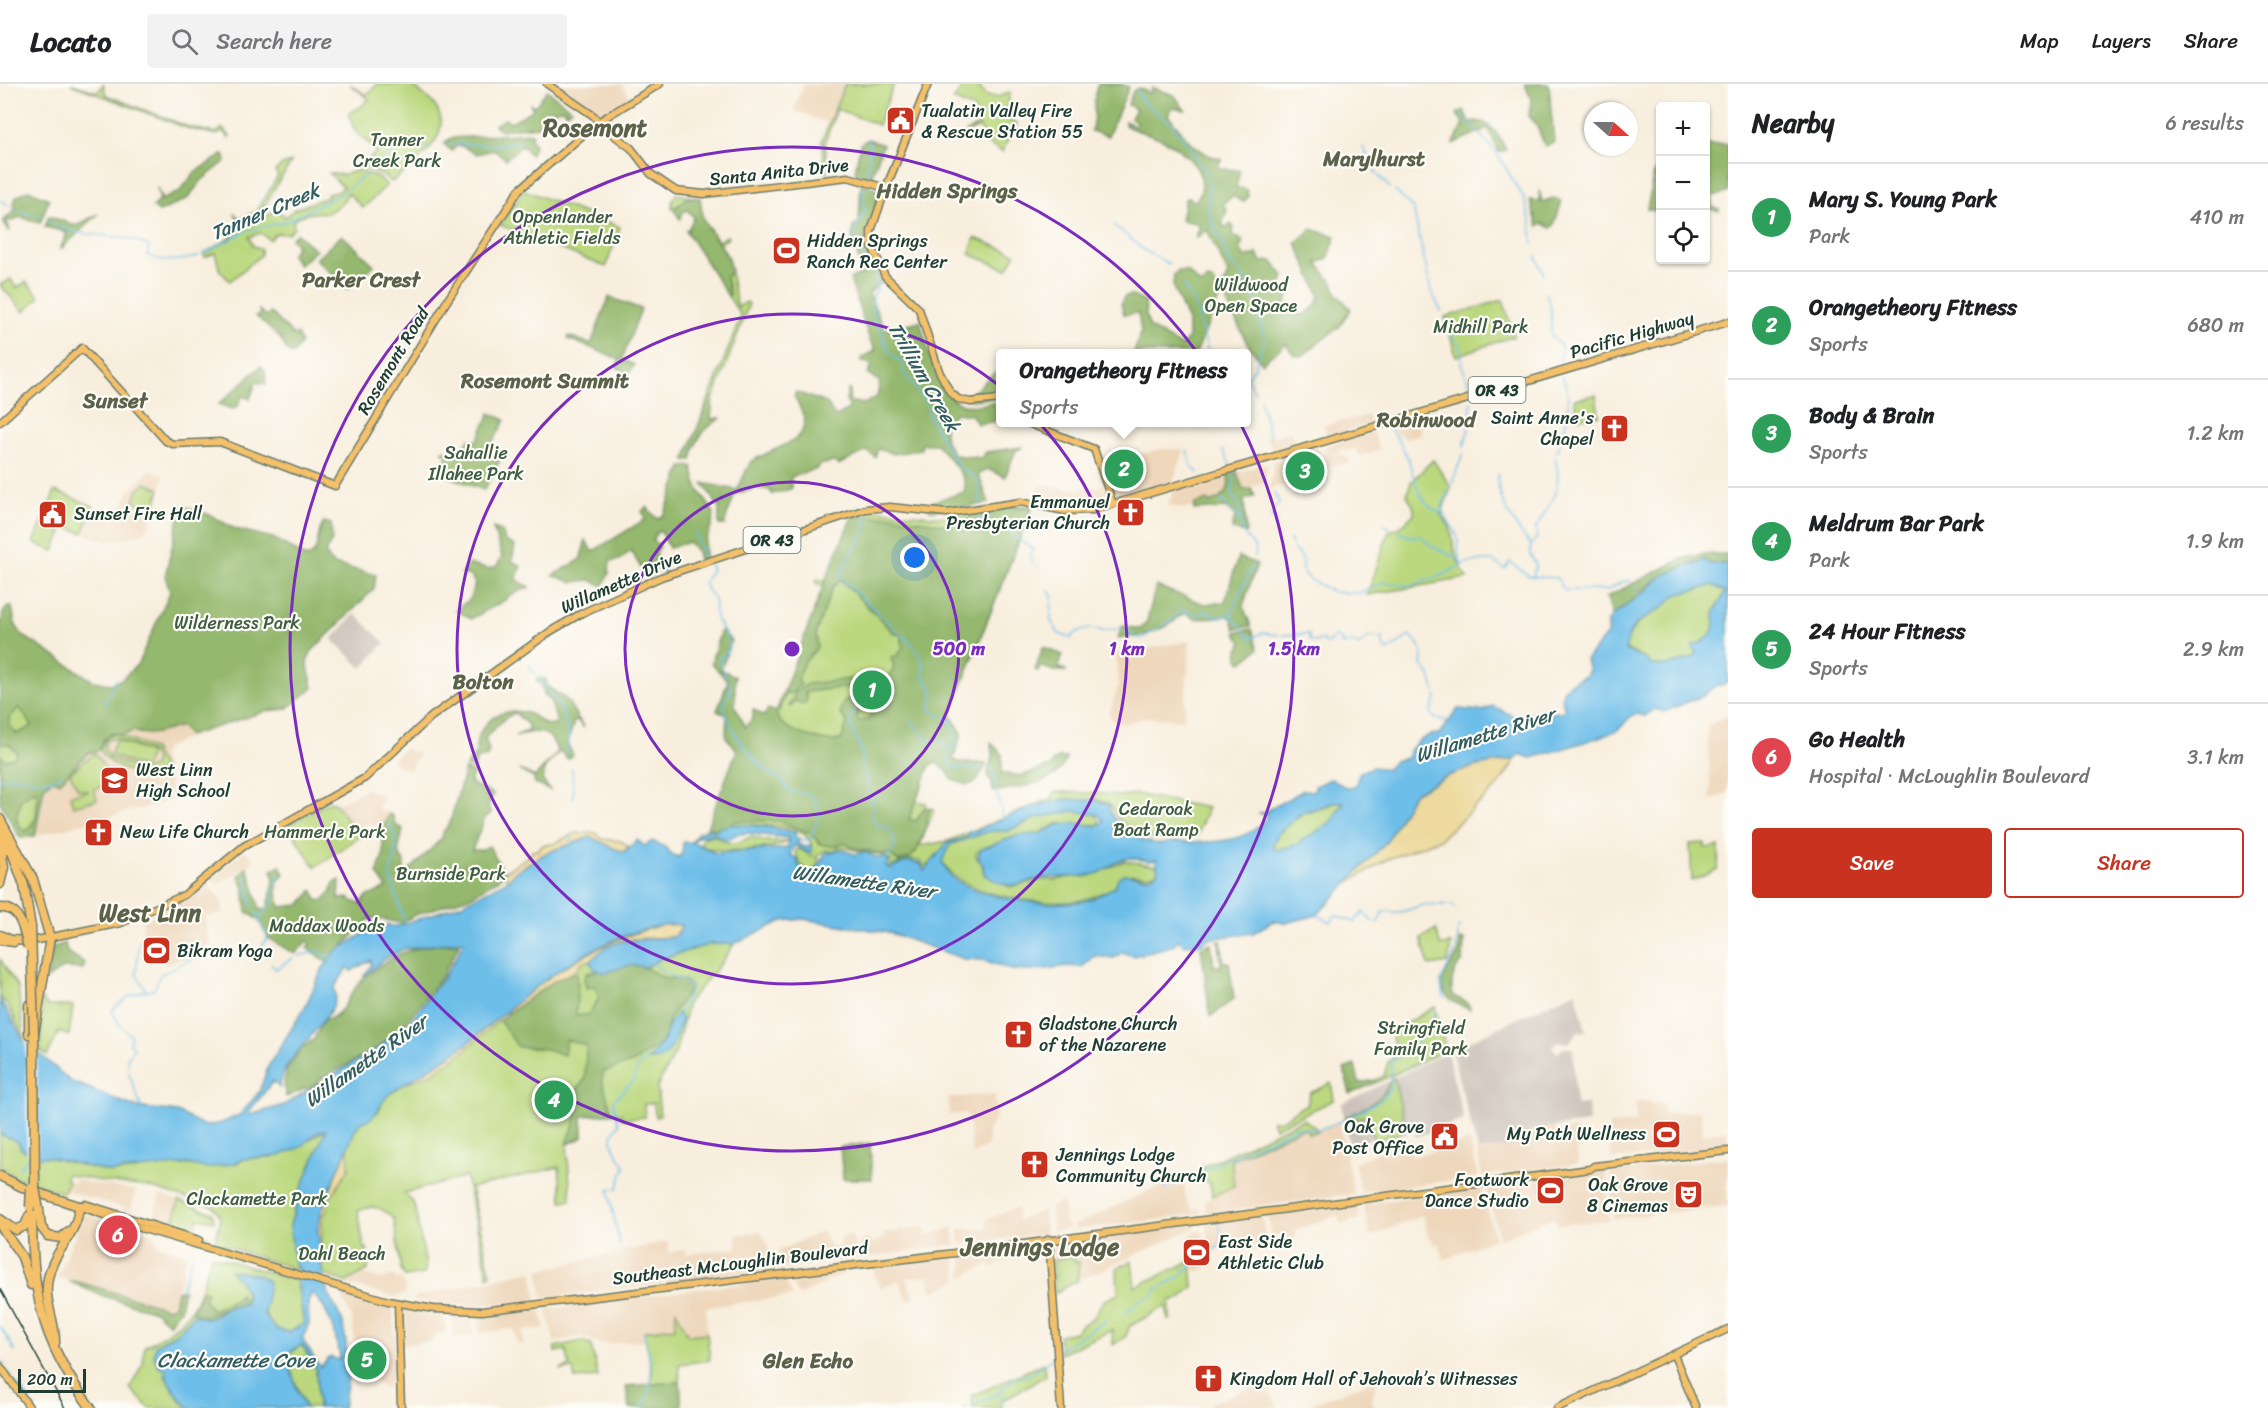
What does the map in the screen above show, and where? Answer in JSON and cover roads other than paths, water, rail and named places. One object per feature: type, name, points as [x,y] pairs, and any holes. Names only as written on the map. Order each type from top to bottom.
[{"type":"highway","points":[[0,819],[33,879],[50,938],[34,1035]]},
{"type":"highway","points":[[0,824],[21,875],[27,927],[34,1035],[33,1188]]},
{"type":"highway","points":[[0,833],[18,879],[31,944],[33,1188],[40,1300],[45,1320],[55,1343],[73,1376],[96,1408]]},
{"type":"highway","points":[[0,844],[4,867],[0,884]]},
{"type":"highway","points":[[0,909],[13,911],[27,927]]},
{"type":"highway","points":[[0,935],[31,944]]},
{"type":"highway","points":[[2,1179],[79,1206]]},
{"type":"highway","points":[[68,1203],[74,1217]]},
{"type":"highway","points":[[34,1208],[43,1232],[54,1239],[68,1233],[79,1206]]},
{"type":"highway","points":[[40,1300],[47,1285],[51,1266],[74,1230],[79,1206]]},
{"type":"highway","points":[[0,1219],[10,1228],[20,1229],[27,1224],[34,1208]]},
{"type":"highway","points":[[0,1225],[22,1257],[40,1300],[63,1369],[90,1408]]},
{"type":"main road","points":[[541,84],[566,98]]},
{"type":"main road","points":[[548,84],[566,98]]},
{"type":"main road","name":"Rosemont Road","points":[[0,422],[82,348],[165,440],[173,444],[220,442],[335,486],[447,301],[518,191],[596,120],[660,84]]},
{"type":"main road","points":[[870,252],[867,242],[868,229],[928,84]]},
{"type":"main road","name":"Santa Anita Drive","points":[[566,98],[629,146],[656,178],[686,193],[709,194],[846,177],[886,188]]},
{"type":"main road","points":[[886,188],[871,234],[876,260],[888,280],[919,309],[938,368],[951,393],[969,402],[996,399]]},
{"type":"main road","name":"Pacific Highway","points":[[1545,376],[1728,322]]},
{"type":"main road","name":"Willamette Drive","points":[[0,941],[31,944],[123,922],[181,895],[243,847],[372,773],[431,717],[551,631],[582,613],[668,573],[866,509],[890,507],[947,513],[1020,502],[1077,512],[1113,504],[1545,376]]},
{"type":"main road","points":[[1036,427],[1094,448],[1099,457],[1113,504]]},
{"type":"main road","name":"Southeast McLoughlin Boulevard","points":[[79,1206],[85,1204],[204,1244],[398,1303],[464,1311],[542,1304],[1590,1169],[1594,1166],[1728,1151]]},
{"type":"main road","points":[[1049,1239],[1061,1408]]},
{"type":"main road","points":[[398,1303],[401,1408]]},
{"type":"main road","points":[[1557,1408],[1728,1329]]},
{"type":"main road","points":[[1674,1355],[1696,1408]]},
{"type":"main road","points":[[0,1366],[30,1408]]},
{"type":"water","points":[[1704,560],[1711,564],[1728,564],[1728,681],[1723,686],[1717,685],[1704,695],[1664,712],[1655,709],[1645,716],[1632,715],[1619,729],[1582,743],[1531,758],[1520,754],[1516,759],[1476,766],[1450,775],[1414,793],[1386,842],[1317,915],[1286,923],[1273,921],[1253,933],[1207,939],[1201,944],[1184,945],[1179,940],[1171,946],[1133,956],[1123,952],[1114,958],[1095,956],[1082,967],[1066,966],[1030,971],[1012,970],[984,960],[964,959],[890,933],[803,919],[782,921],[734,944],[711,944],[660,959],[646,967],[630,965],[605,973],[594,969],[590,961],[606,947],[623,941],[673,937],[680,931],[681,925],[660,926],[615,939],[570,963],[528,993],[460,1049],[392,1092],[375,1114],[367,1121],[361,1122],[355,1130],[322,1209],[318,1229],[324,1284],[343,1323],[346,1344],[348,1378],[343,1408],[318,1408],[316,1369],[302,1345],[292,1350],[288,1359],[296,1387],[306,1408],[190,1408],[174,1390],[167,1378],[166,1369],[162,1369],[154,1355],[156,1345],[176,1333],[194,1315],[209,1319],[227,1308],[246,1304],[245,1289],[230,1270],[258,1275],[269,1281],[264,1316],[276,1329],[289,1332],[304,1324],[297,1281],[302,1277],[301,1271],[294,1263],[290,1225],[302,1187],[326,1130],[316,1133],[301,1147],[279,1156],[244,1159],[232,1164],[205,1168],[187,1164],[110,1172],[48,1157],[39,1157],[21,1149],[18,1142],[0,1134],[0,999],[23,1039],[70,1081],[135,1107],[177,1112],[205,1126],[222,1123],[241,1114],[259,1092],[269,1065],[305,1007],[323,968],[336,951],[377,925],[398,926],[462,904],[508,880],[515,872],[544,854],[590,837],[620,851],[625,851],[637,840],[645,846],[652,841],[678,857],[682,854],[683,842],[692,842],[699,832],[711,828],[714,832],[730,825],[741,825],[795,832],[796,838],[800,839],[797,843],[804,847],[811,845],[812,850],[808,853],[794,845],[790,855],[798,859],[798,865],[810,875],[816,870],[826,852],[832,853],[839,849],[855,854],[865,852],[877,858],[883,857],[889,861],[886,866],[890,869],[908,861],[921,864],[924,871],[947,843],[967,837],[970,831],[981,830],[983,827],[1031,807],[1065,799],[1094,800],[1109,805],[1120,825],[1150,843],[1213,842],[1239,837],[1251,832],[1268,815],[1258,813],[1263,813],[1304,790],[1314,791],[1315,786],[1331,779],[1347,788],[1355,786],[1360,772],[1373,767],[1388,769],[1394,761],[1407,758],[1411,749],[1419,741],[1439,734],[1458,709],[1483,711],[1493,706],[1513,716],[1561,712],[1565,709],[1563,691],[1574,681],[1586,676],[1589,670],[1586,660],[1608,633],[1608,622],[1612,616],[1644,593],[1661,576]],"holes":[[[1713,585],[1725,592],[1714,613],[1715,625],[1710,635],[1703,642],[1692,646],[1697,653],[1693,658],[1667,666],[1651,665],[1646,659],[1625,650],[1630,632],[1637,623],[1662,608],[1676,595]],[[1336,802],[1344,802],[1330,823],[1299,844],[1276,850],[1272,847],[1278,834],[1301,813]],[[1074,811],[1099,815],[1104,822],[1096,826],[1075,823],[1057,825],[1039,834],[1019,835],[981,849],[978,857],[983,865],[984,874],[1000,882],[1017,885],[1037,879],[1095,874],[1129,858],[1156,860],[1158,872],[1149,878],[1124,874],[1118,878],[1115,886],[1091,899],[1077,902],[1039,903],[999,897],[964,885],[951,876],[942,861],[950,845],[991,831],[1008,831],[1037,818]],[[746,833],[788,838],[788,848],[716,853],[693,842],[696,837],[713,834],[728,840],[735,835]],[[464,942],[447,973],[410,1022],[378,1048],[284,1105],[250,1115],[249,1112],[273,1081],[280,1088],[283,1075],[290,1062],[331,1010],[335,998],[334,988],[348,967],[351,971],[371,960],[371,966],[363,977],[386,958],[403,949]],[[312,1293],[323,1306],[331,1322],[340,1356],[339,1360],[330,1357],[320,1367],[302,1339],[309,1324],[308,1301]]]},
{"type":"water","points":[[678,1012],[682,1021],[668,1053],[656,1060],[647,1060],[664,1041],[670,1022]]},
{"type":"waterway","points":[[1136,91],[1144,103],[1173,124],[1206,171],[1210,182],[1208,211],[1231,264],[1240,272],[1257,301],[1264,341],[1251,373]]},
{"type":"waterway","points":[[1462,115],[1496,152],[1524,198],[1531,222],[1533,243]]},
{"type":"waterway","name":"Trillium Creek","points":[[867,174],[870,149],[868,140]]},
{"type":"waterway","name":"Tanner Creek","points":[[446,144],[497,145],[518,142]]},
{"type":"waterway","name":"Tanner Creek","points":[[372,168],[394,152],[430,146]]},
{"type":"waterway","points":[[1363,147],[1374,170],[1390,188]]},
{"type":"waterway","name":"Tanner Creek","points":[[203,254],[246,231],[287,221],[341,194],[366,174]]},
{"type":"waterway","name":"Trillium Creek","points":[[863,187],[863,204],[866,210],[855,230],[854,239],[876,279],[877,290],[873,296],[872,312],[890,353],[903,363],[903,371],[927,404],[929,416],[958,466],[976,478],[980,506]]},
{"type":"waterway","points":[[1395,191],[1413,208],[1431,291],[1441,311]]},
{"type":"waterway","name":"Tanner Creek","points":[[0,200],[12,208],[43,218]]},
{"type":"waterway","name":"Tanner Creek","points":[[48,221],[71,231],[139,242],[149,247],[147,255],[160,259],[179,260],[199,256]]},
{"type":"waterway","points":[[1114,225],[1145,251],[1169,264]]},
{"type":"waterway","points":[[1536,256],[1544,274]]},
{"type":"waterway","points":[[1184,286],[1195,304],[1208,349]]},
{"type":"waterway","points":[[1546,293],[1551,307],[1551,335],[1562,347],[1559,368]]},
{"type":"waterway","points":[[1445,319],[1450,336],[1458,342],[1462,350],[1461,363],[1472,394]]},
{"type":"waterway","points":[[1556,452],[1563,434],[1568,404],[1568,394],[1562,376]]},
{"type":"waterway","points":[[1251,386],[1255,392]]},
{"type":"waterway","points":[[1260,399],[1270,437]]},
{"type":"waterway","points":[[1464,446],[1470,424],[1471,402]]},
{"type":"waterway","points":[[1390,428],[1409,461],[1423,499],[1443,514]]},
{"type":"waterway","points":[[1223,450],[1230,465]]},
{"type":"waterway","points":[[1187,451],[1192,467],[1198,473]]},
{"type":"waterway","points":[[1461,564],[1456,534],[1444,516],[1442,508],[1463,454]]},
{"type":"waterway","points":[[1533,576],[1536,564],[1530,555],[1531,545],[1537,537],[1536,528],[1551,503],[1557,487],[1555,458]]},
{"type":"waterway","points":[[1498,475],[1503,502],[1531,545]]},
{"type":"waterway","points":[[1234,476],[1232,496],[1240,508],[1243,532],[1254,546],[1255,557]]},
{"type":"waterway","points":[[1274,493],[1279,502],[1271,517],[1278,522]]},
{"type":"waterway","points":[[1221,499],[1240,521]]},
{"type":"waterway","name":"Trillium Creek","points":[[979,514],[982,523],[1005,525],[1018,540],[1033,548],[1030,556],[1032,562]]},
{"type":"waterway","points":[[867,516],[864,533],[846,562],[840,577],[899,633]]},
{"type":"waterway","points":[[1384,525],[1390,528]]},
{"type":"waterway","points":[[1399,532],[1411,537],[1420,535],[1431,546],[1457,558]]},
{"type":"waterway","points":[[695,533],[704,558]]},
{"type":"waterway","points":[[1290,539],[1294,550],[1302,558],[1302,570],[1310,580],[1334,592],[1358,593],[1385,582],[1410,586],[1445,574],[1466,563],[1477,561],[1493,561],[1505,569],[1510,562],[1529,576],[1557,578],[1564,590],[1608,590],[1624,581],[1631,581]]},
{"type":"waterway","points":[[710,565],[712,570],[705,587],[713,598],[718,623],[728,639],[729,649],[718,659],[726,677]]},
{"type":"waterway","points":[[1231,613],[1252,567]]},
{"type":"waterway","points":[[1635,586],[1639,597]]},
{"type":"waterway","name":"Trillium Creek","points":[[1047,589],[1052,595],[1051,621],[1059,634],[1071,638],[1077,632],[1091,628]]},
{"type":"waterway","name":"Trillium Creek","points":[[1121,629],[1130,632],[1132,637],[1142,638],[1168,623],[1182,609],[1196,616],[1204,611],[1221,617],[1231,614],[1243,628]]},
{"type":"waterway","name":"Trillium Creek","points":[[1094,629],[1103,631],[1117,629]]},
{"type":"waterway","name":"Trillium Creek","points":[[1244,631],[1251,638],[1263,633],[1278,635]]},
{"type":"waterway","points":[[901,634],[914,646]]},
{"type":"waterway","name":"Trillium Creek","points":[[1282,635],[1309,634],[1309,640],[1315,642],[1323,639],[1323,643],[1329,643],[1335,636],[1342,640],[1341,645],[1353,642],[1358,646],[1369,637],[1382,638],[1384,648],[1388,651],[1410,635],[1420,648],[1421,663],[1430,676],[1435,692]]},
{"type":"waterway","points":[[916,649],[924,665],[922,671]]},
{"type":"waterway","points":[[530,664],[531,670],[536,674]]},
{"type":"waterway","points":[[922,673],[933,691],[930,710],[934,712]]},
{"type":"waterway","points":[[105,703],[116,680]]},
{"type":"waterway","points":[[540,680],[561,708],[569,733],[567,753]]},
{"type":"waterway","points":[[729,680],[730,690],[723,706],[731,726],[759,764],[775,777],[780,777],[788,790],[796,793]]},
{"type":"waterway","name":"Trillium Creek","points":[[1437,695],[1431,712],[1433,717],[1447,721]]},
{"type":"waterway","points":[[850,719],[855,710]]},
{"type":"waterway","points":[[936,714],[951,719],[956,744],[950,750],[949,761],[953,768],[986,768]]},
{"type":"waterway","points":[[910,720],[920,731]]},
{"type":"waterway","points":[[850,722],[854,734]]},
{"type":"waterway","points":[[921,733],[927,741],[939,741],[950,749]]},
{"type":"waterway","points":[[855,736],[861,750],[862,768],[873,805]]},
{"type":"waterway","points":[[572,768],[573,798]]},
{"type":"waterway","points":[[990,768],[993,769],[996,790]]},
{"type":"waterway","points":[[0,779],[17,777],[47,780],[62,775]]},
{"type":"waterway","points":[[799,793],[808,794],[814,798],[819,817]]},
{"type":"waterway","points":[[997,794],[1004,820]]},
{"type":"waterway","points":[[872,812],[874,823],[890,829]]},
{"type":"waterway","points":[[800,840],[810,840],[817,821]]},
{"type":"waterway","points":[[389,825],[394,833],[396,848],[390,876],[405,923]]},
{"type":"waterway","points":[[886,859],[895,847],[891,832]]},
{"type":"waterway","points":[[571,835],[572,843]]},
{"type":"waterway","points":[[260,918],[271,904],[279,873]]},
{"type":"waterway","points":[[246,874],[252,906]]},
{"type":"waterway","points":[[1317,915],[1331,922],[1335,915],[1354,922],[1364,912],[1372,922],[1378,923],[1382,913],[1388,911],[1401,912],[1423,905],[1452,905],[1455,908]]},
{"type":"waterway","points":[[255,911],[268,938],[262,945],[267,953]]},
{"type":"waterway","points":[[1444,998],[1440,983],[1456,950],[1459,926]]},
{"type":"waterway","points":[[128,1065],[127,1059],[134,1047],[130,1044],[131,1035],[119,1024],[112,1010],[130,996],[146,990],[136,974],[139,941]]},
{"type":"waterway","points":[[299,956],[316,951],[332,958]]},
{"type":"waterway","points":[[146,991],[154,990],[160,975],[191,959],[210,953]]},
{"type":"waterway","points":[[271,964],[276,969],[293,958]]},
{"type":"waterway","points":[[654,963],[663,971],[692,987],[679,1014]]},
{"type":"waterway","points":[[1165,1188],[1297,1127],[1317,1130],[1344,1120],[1381,1100],[1391,1087],[1391,1062],[1415,1045],[1425,1033],[1436,1010]]},
{"type":"waterway","points":[[620,1246],[609,1193],[610,1189],[617,1189],[625,1166],[612,1141],[612,1136],[619,1125],[613,1101],[634,1080],[639,1064],[647,1060]]},
{"type":"waterway","points":[[128,1071],[141,1107]]},
{"type":"waterway","points":[[19,1168],[32,1153]]},
{"type":"waterway","points":[[1210,1252],[1223,1244],[1219,1222]]},
{"type":"waterway","points":[[181,1289],[193,1256]]},
{"type":"waterway","points":[[1125,1312],[1136,1305],[1139,1300],[1152,1296],[1158,1288],[1181,1276],[1183,1271],[1205,1259]]},
{"type":"waterway","points":[[1060,1349],[1107,1320]]},
{"type":"waterway","points":[[0,1326],[15,1351]]},
{"type":"waterway","points":[[644,1332],[646,1342]]},
{"type":"waterway","points":[[642,1408],[650,1385],[651,1369],[647,1345]]},
{"type":"waterway","points":[[972,1405],[997,1394],[1014,1378],[1029,1375],[1054,1357]]},
{"type":"waterway","points":[[0,1360],[5,1366]]},
{"type":"waterway","points":[[9,1372],[12,1376]]},
{"type":"waterway","points":[[16,1382],[32,1404]]},
{"type":"waterway","points":[[1001,1391],[1002,1408]]},
{"type":"waterway","points":[[964,1408],[968,1406]]},
{"type":"railway","points":[[0,1289],[65,1408]]},
{"type":"place","name":"Tualatin Valley Fire & Rescue Station 55","points":[[900,121]]},
{"type":"place","name":"Hidden Springs Ranch Rec Center","points":[[786,251]]},
{"type":"place","name":"Saint Anne's Chapel","points":[[1615,428]]},
{"type":"place","name":"Orangetheory Fitness","points":[[1124,469]]},
{"type":"place","name":"Body & Brain","points":[[1305,471]]},
{"type":"place","name":"Emmanuel Presbyterian Church","points":[[1131,512]]},
{"type":"place","name":"Sunset Fire Hall","points":[[53,514]]},
{"type":"place","name":"Mary S. Young Park","points":[[872,690]]},
{"type":"place","name":"West Linn High School","points":[[115,780]]},
{"type":"place","name":"New Life Church","points":[[99,832]]},
{"type":"place","name":"Bikram Yoga","points":[[156,951]]},
{"type":"place","name":"Gladstone Church of the Nazarene","points":[[1018,1034]]},
{"type":"place","name":"Meldrum Bar Park","points":[[554,1100]]},
{"type":"place","name":"My Path Wellness","points":[[1667,1134]]},
{"type":"place","name":"Oak Grove Post Office","points":[[1445,1137]]},
{"type":"place","name":"Jennings Lodge Community Church","points":[[1035,1165]]},
{"type":"place","name":"Footwork Dance Studio","points":[[1550,1190]]},
{"type":"place","name":"Oak Grove 8 Cinemas","points":[[1689,1195]]},
{"type":"place","name":"Go Health","points":[[118,1235]]},
{"type":"place","name":"East Side Athletic Club","points":[[1197,1252]]},
{"type":"place","name":"24 Hour Fitness","points":[[367,1360]]},
{"type":"place","name":"Kingdom Hall of Jehovah’s Witnesses","points":[[1209,1379]]},
{"type":"district","name":"Rosemont","points":[[595,128]]},
{"type":"district","name":"Marylhurst","points":[[1374,159]]},
{"type":"district","name":"Hidden Springs","points":[[947,191]]},
{"type":"district","name":"Parker Crest","points":[[361,280]]},
{"type":"district","name":"Rosemont Summit","points":[[545,381]]},
{"type":"district","name":"Sunset","points":[[115,401]]},
{"type":"district","name":"Robinwood","points":[[1426,420]]},
{"type":"district","name":"Bolton","points":[[483,682]]},
{"type":"district","name":"West Linn","points":[[150,913]]},
{"type":"district","name":"Jennings Lodge","points":[[1040,1247]]},
{"type":"district","name":"Glen Echo","points":[[808,1361]]},
{"type":"park label","name":"Tanner Creek Park","points":[[397,150]]},
{"type":"park label","name":"Oppenlander Athletic Fields","points":[[562,227]]},
{"type":"park label","name":"Wildwood Open Space","points":[[1251,295]]},
{"type":"park label","name":"Midhill Park","points":[[1481,327]]},
{"type":"park label","name":"Sahallie Illahee Park","points":[[476,463]]},
{"type":"park label","name":"Wilderness Park","points":[[237,623]]},
{"type":"park label","name":"Cedaroak Boat Ramp","points":[[1156,819]]},
{"type":"park label","name":"Hammerle Park","points":[[325,832]]},
{"type":"park label","name":"Burnside Park","points":[[451,874]]},
{"type":"park label","name":"Maddax Woods","points":[[327,926]]},
{"type":"park label","name":"Stringfield Family Park","points":[[1421,1038]]},
{"type":"park label","name":"Clackamette Park","points":[[257,1199]]},
{"type":"park label","name":"Dahl Beach","points":[[342,1254]]},
{"type":"water label","name":"Willamette River","points":[[1485,735]]},
{"type":"water label","name":"Willamette River","points":[[864,882]]},
{"type":"water label","name":"Willamette River","points":[[366,1061]]},
{"type":"water label","name":"Clackamette Cove","points":[[236,1360]]}]
